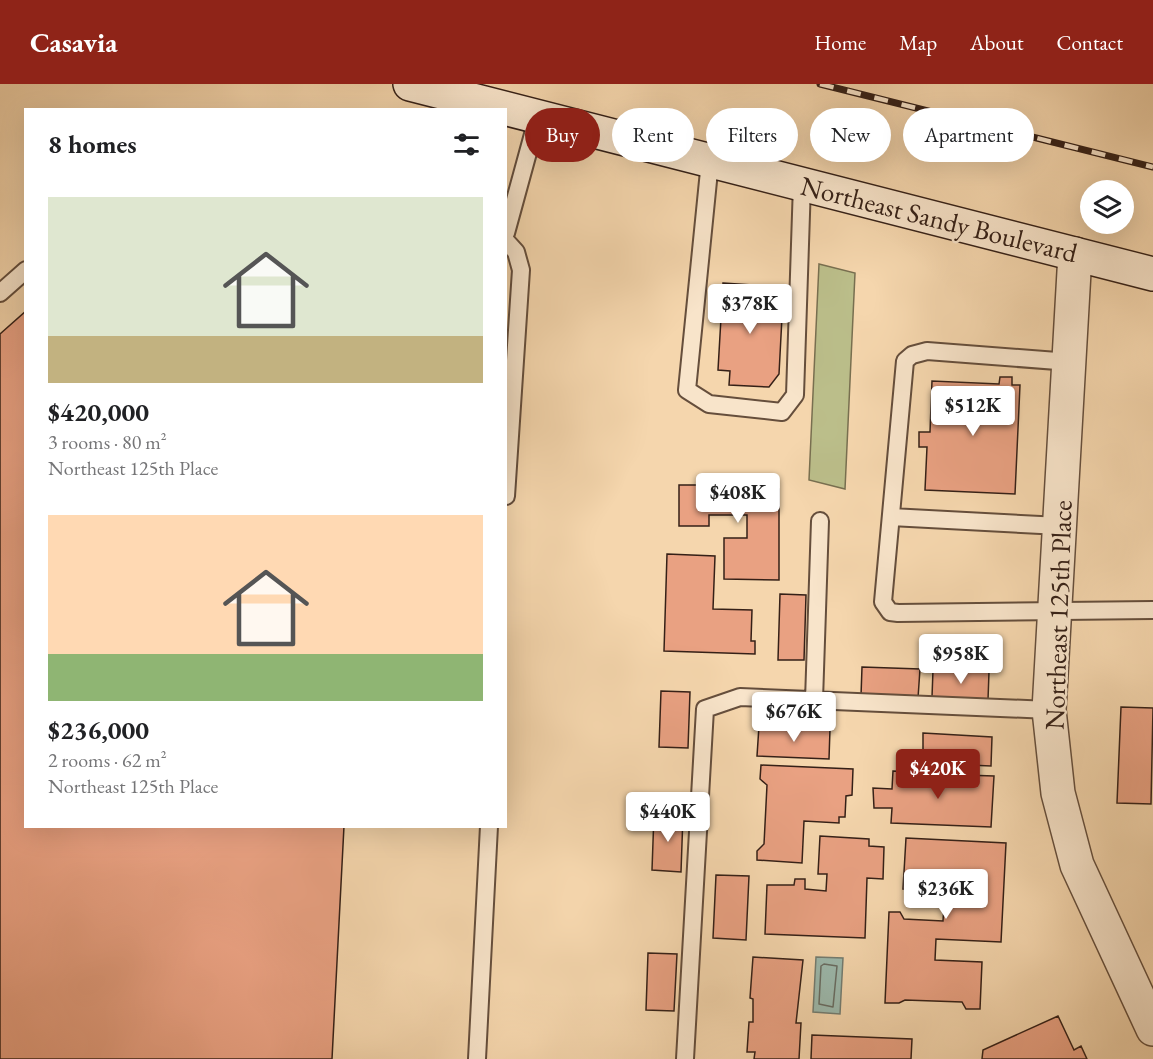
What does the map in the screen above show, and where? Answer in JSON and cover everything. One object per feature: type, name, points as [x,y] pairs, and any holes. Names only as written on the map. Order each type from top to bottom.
[{"type":"street","name":"Northeast Sandy Boulevard","points":[[410,84],[506,108]]},
{"type":"street","name":"Northeast Sandy Boulevard","points":[[507,108],[525,113]]},
{"type":"street","name":"Northeast Sandy Boulevard","points":[[600,132],[706,160]]},
{"type":"street","name":"Northeast Sandy Boulevard","points":[[714,162],[1153,274]]},
{"type":"street","name":"Northeast 125th Place","points":[[1075,254],[1049,710],[1058,793],[1077,865],[1153,1029]]},
{"type":"lane","points":[[507,229],[525,162]]},
{"type":"lane","points":[[710,162],[687,390],[709,404],[782,412],[795,395],[802,184]]},
{"type":"lane","points":[[507,242],[516,252],[521,270],[507,481]]},
{"type":"lane","points":[[0,293],[24,272]]},
{"type":"lane","points":[[1070,362],[927,351],[912,355],[905,361],[883,602],[890,612],[1153,610]]},
{"type":"lane","points":[[891,517],[1060,526]]},
{"type":"lane","points":[[814,700],[820,521]]},
{"type":"lane","points":[[685,1059],[705,709],[740,697],[1049,710]]},
{"type":"lane","points":[[477,1059],[489,828]]},
{"type":"green space","points":[[819,264],[855,273],[845,489],[809,480]]},
{"type":"water","points":[[816,957],[843,958],[840,1014],[813,1012]]},
{"type":"building","points":[[723,283],[767,286],[766,297],[783,298],[779,374],[769,387],[729,385],[730,371],[718,370]]},
{"type":"building","points":[[24,313],[24,828],[344,828],[332,1059],[0,1059],[0,334]]},
{"type":"building","points":[[1000,377],[1012,377],[1012,385],[1020,385],[1015,494],[925,490],[927,447],[919,447],[919,432],[930,432],[932,381],[999,384]]},
{"type":"building","points":[[709,475],[747,476],[747,489],[779,489],[779,580],[724,579],[724,538],[747,538],[747,515],[709,515],[709,526],[679,526],[679,485],[709,485]]},
{"type":"building","points":[[667,554],[715,556],[713,609],[752,610],[751,641],[755,641],[755,654],[664,651]]},
{"type":"building","points":[[780,594],[806,595],[804,660],[778,660]]},
{"type":"building","points":[[862,667],[920,669],[918,698],[861,696]]},
{"type":"building","points":[[933,670],[989,672],[988,700],[932,697]]},
{"type":"building","points":[[661,691],[690,692],[688,748],[659,747]]},
{"type":"building","points":[[1121,707],[1153,708],[1151,804],[1117,803]]},
{"type":"building","points":[[759,726],[830,729],[829,759],[757,756]]},
{"type":"building","points":[[923,733],[992,737],[991,766],[923,763]]},
{"type":"building","points":[[761,765],[853,769],[852,795],[846,796],[845,817],[839,817],[839,823],[804,821],[802,863],[757,860],[757,851],[764,844],[767,785],[760,779]]},
{"type":"building","points":[[893,771],[950,774],[949,781],[963,781],[964,775],[994,776],[991,827],[891,823],[892,808],[874,808],[873,788],[892,789]]},
{"type":"building","points":[[654,814],[683,815],[681,872],[652,870]]},
{"type":"building","points":[[820,836],[869,839],[869,846],[884,847],[883,879],[867,878],[865,938],[765,934],[767,885],[794,885],[795,879],[805,879],[805,889],[826,891],[827,874],[818,874]]},
{"type":"building","points":[[906,838],[1006,843],[1001,942],[936,939],[935,960],[982,962],[980,1009],[966,1009],[962,1002],[905,1000],[899,1003],[885,1003],[889,912],[900,912],[904,919],[943,921],[945,891],[903,889]]},
{"type":"building","points":[[716,875],[749,876],[746,940],[713,938]]},
{"type":"building","points":[[648,953],[677,954],[674,1011],[646,1010]]},
{"type":"building","points":[[753,957],[803,960],[796,1023],[801,1023],[799,1059],[754,1059],[755,1052],[747,1052],[749,1022],[753,1022],[753,999],[750,998]]},
{"type":"building","points":[[1058,1016],[1074,1050],[1081,1046],[1087,1059],[982,1059],[983,1050]]},
{"type":"building","points":[[812,1035],[912,1039],[911,1059],[811,1059]]},
{"type":"railway","points":[[820,84],[1153,167]]}]
